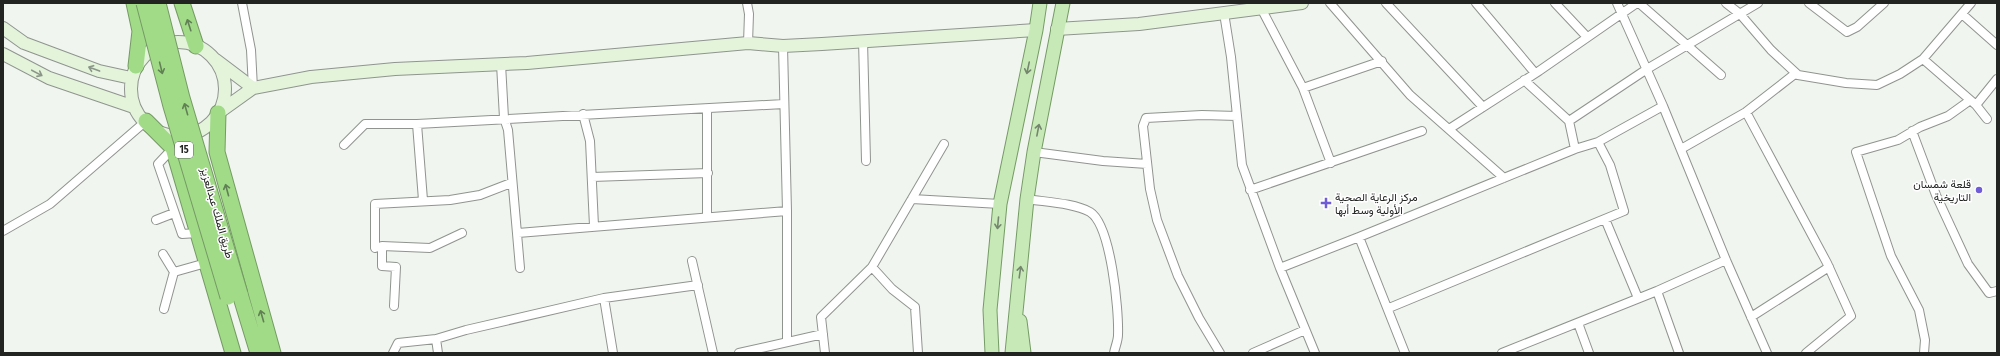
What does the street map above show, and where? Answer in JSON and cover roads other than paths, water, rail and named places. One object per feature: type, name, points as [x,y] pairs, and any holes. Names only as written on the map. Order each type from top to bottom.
[{"type":"highway","points":[[134,3],[140,31],[134,72]]},
{"type":"highway","name":"طريق الملك عبدالعزيز","points":[[144,3],[171,106],[234,295],[258,353]]},
{"type":"highway","name":"طريق الملك عبدالعزيز","points":[[158,3],[234,295],[243,353]]},
{"type":"highway","points":[[182,3],[202,50]]},
{"type":"highway","points":[[218,113],[217,152],[273,353]]},
{"type":"highway","points":[[146,121],[173,148],[233,353]]},
{"type":"main road","points":[[986,353],[1000,204],[1036,30],[1040,3]]},
{"type":"main road","points":[[1012,353],[1016,297],[1024,248],[1027,199],[1034,152],[1063,3]]},
{"type":"main road","points":[[1016,297],[1024,353]]},
{"type":"main road","points":[[990,310],[992,353]]},
{"type":"street","points":[[242,3],[250,50],[253,88]]},
{"type":"street","points":[[747,3],[749,14],[748,43]]},
{"type":"street","points":[[1057,29],[1139,24],[1224,13],[1247,5],[1261,8],[1302,3]]},
{"type":"street","points":[[1330,3],[1410,94],[1504,178]]},
{"type":"street","points":[[1386,3],[1483,107]]},
{"type":"street","points":[[1476,3],[1535,73]]},
{"type":"street","points":[[1555,3],[1587,37]]},
{"type":"street","points":[[1617,3],[1663,106],[1726,260],[1767,353]]},
{"type":"street","points":[[1449,129],[1535,73],[1622,12],[1638,3],[1721,75]]},
{"type":"street","points":[[1726,3],[1740,14],[1771,50],[1798,75],[1846,83],[1877,85],[1900,74],[1923,60],[1971,3]]},
{"type":"street","points":[[1569,121],[1647,69],[1758,3]]},
{"type":"street","points":[[1809,3],[1847,32],[1857,27],[1884,3]]},
{"type":"street","points":[[1261,8],[1303,88],[1331,163]]},
{"type":"street","points":[[1224,13],[1231,56],[1242,165],[1280,268],[1315,353]]},
{"type":"street","points":[[1962,14],[1997,45]]},
{"type":"street","points":[[3,28],[24,43],[100,71],[134,72]]},
{"type":"street","points":[[218,113],[253,88],[338,73],[501,64],[748,43],[783,46],[1036,30]]},
{"type":"street","points":[[863,40],[866,161]]},
{"type":"street","points":[[202,50],[216,63],[223,82],[223,101],[218,113],[209,125],[197,132],[183,136],[168,136],[146,121],[134,107],[130,93],[134,72],[145,55],[162,45],[182,43],[202,50],[253,88]]},
{"type":"street","points":[[783,46],[787,211],[787,342]]},
{"type":"street","points":[[3,54],[48,78],[134,107]]},
{"type":"street","points":[[1923,60],[1973,103],[1987,119]]},
{"type":"street","points":[[1303,88],[1382,61]]},
{"type":"street","points":[[501,64],[504,118],[508,130],[511,183],[518,233],[520,268]]},
{"type":"street","points":[[1681,150],[1746,112],[1796,73]]},
{"type":"street","points":[[1924,353],[1925,340],[1919,310],[1891,256],[1856,152],[1898,140],[1912,131],[1948,116],[1973,103],[1997,79]]},
{"type":"street","points":[[1524,80],[1569,121],[1575,149]]},
{"type":"street","points":[[344,145],[365,124],[417,124],[504,118],[784,104]]},
{"type":"street","points":[[1280,268],[1359,238],[1575,149],[1598,142],[1663,106]]},
{"type":"street","points":[[707,109],[707,217]]},
{"type":"street","points":[[1746,112],[1829,268],[1851,316],[1806,353]]},
{"type":"street","points":[[583,114],[590,140],[594,226]]},
{"type":"street","points":[[1220,353],[1198,318],[1178,276],[1157,220],[1150,189],[1143,126],[1146,118],[1202,114],[1236,116]]},
{"type":"street","points":[[3,231],[50,204],[146,121]]},
{"type":"street","points":[[417,124],[423,200]]},
{"type":"street","points":[[1250,190],[1422,131]]},
{"type":"street","points":[[1912,131],[1936,195],[1968,264],[1989,293],[1997,291]]},
{"type":"street","points":[[1389,308],[1624,211],[1610,165],[1598,142]]},
{"type":"street","points":[[825,353],[821,317],[872,267],[944,144]]},
{"type":"street","points":[[173,148],[158,164],[182,234],[198,233]]},
{"type":"street","points":[[1034,152],[1103,161],[1147,164]]},
{"type":"street","points":[[592,177],[708,173]]},
{"type":"street","points":[[462,233],[430,248],[382,246],[375,248],[374,204],[423,200],[450,200],[480,195],[511,183]]},
{"type":"street","points":[[912,199],[1000,204]]},
{"type":"street","points":[[1027,199],[1082,208],[1096,217],[1111,261],[1117,300],[1118,336],[1114,353]]},
{"type":"street","points":[[518,233],[787,211]]},
{"type":"street","points":[[156,220],[174,213]]},
{"type":"street","points":[[1605,219],[1638,298]]},
{"type":"street","points":[[1359,238],[1389,308],[1405,353]]},
{"type":"street","points":[[382,246],[382,266],[396,267],[394,306]]},
{"type":"street","points":[[164,254],[174,272],[164,309]]},
{"type":"street","points":[[1502,353],[1657,291],[1726,260]]},
{"type":"street","points":[[692,261],[713,353]]},
{"type":"street","points":[[174,272],[206,263]]},
{"type":"street","points":[[872,267],[892,289],[915,307],[918,353]]},
{"type":"street","points":[[1751,316],[1829,268]]},
{"type":"street","points":[[393,353],[398,343],[436,339],[466,330],[604,298],[698,285]]},
{"type":"street","points":[[1657,291],[1679,353]]},
{"type":"street","points":[[604,298],[613,353]]},
{"type":"street","points":[[1578,323],[1589,353]]},
{"type":"street","points":[[1253,353],[1306,330]]},
{"type":"street","points":[[739,353],[823,334]]},
{"type":"street","points":[[436,339],[438,353]]},
{"type":"place","name":"قلعة شمسان التاريخية","points":[[1979,190]]},
{"type":"place","name":"مركز الرعاية الصحية الأولية وسط أبها","points":[[1326,203]]}]
